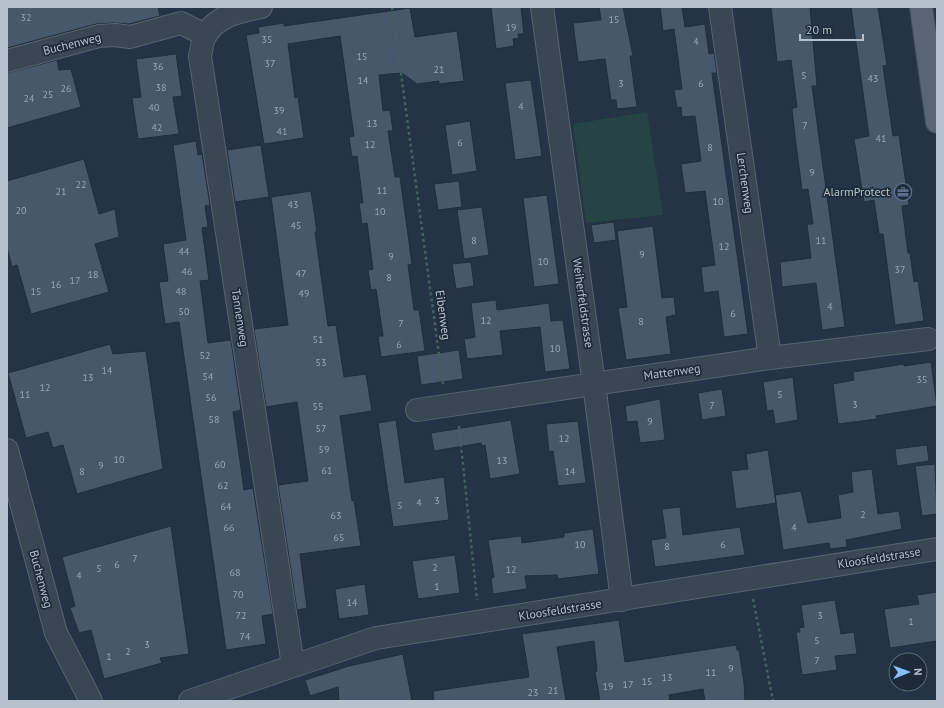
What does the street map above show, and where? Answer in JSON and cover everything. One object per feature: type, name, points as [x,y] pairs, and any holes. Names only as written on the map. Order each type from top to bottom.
[{"type":"main road","points":[[921,7],[937,122]]},
{"type":"street","points":[[205,35],[214,25],[236,12],[261,7]]},
{"type":"street","name":"Weiherfeldstrasse","points":[[542,7],[622,600]]},
{"type":"street","name":"Lerchenweg","points":[[720,7],[770,358]]},
{"type":"street","name":"Buchenweg","points":[[7,61],[99,36],[115,35],[130,38],[180,23],[205,35]]},
{"type":"street","name":"Tannenweg","points":[[205,35],[200,56],[293,665]]},
{"type":"street","name":"Mattenweg","points":[[417,410],[770,358],[928,339]]},
{"type":"street","name":"Buchenweg","points":[[7,450],[56,633],[91,701]]},
{"type":"street","name":"Kloosfeldstrasse","points":[[190,701],[376,638],[479,623],[937,549]]},
{"type":"path","name":"Eibenweg","points":[[392,7],[446,405]]},
{"type":"path","points":[[446,405],[458,418],[479,623]]},
{"type":"path","points":[[752,578],[752,593],[773,701]]},
{"type":"green space","points":[[647,112],[663,215],[586,223],[573,124]]},
{"type":"building","points":[[7,7],[158,7],[160,16],[129,24],[96,24],[7,48]]},
{"type":"building","points":[[491,7],[521,7],[524,34],[518,34],[519,38],[513,39],[514,46],[496,49]]},
{"type":"building","points":[[599,7],[623,7],[633,56],[630,56],[637,107],[617,109],[616,100],[611,100],[605,59],[578,62],[573,23],[601,20]]},
{"type":"building","points":[[660,7],[682,7],[685,27],[705,24],[709,54],[714,53],[717,73],[712,73],[748,334],[724,337],[718,291],[704,293],[701,267],[715,265],[705,191],[685,193],[681,164],[701,161],[695,116],[682,117],[681,107],[677,108],[674,90],[682,89],[674,29],[663,31]]},
{"type":"building","points":[[771,7],[810,7],[817,86],[812,86],[845,327],[822,330],[816,283],[782,287],[780,262],[811,258],[807,224],[813,224],[808,189],[802,190],[792,110],[793,108],[797,107],[791,60],[777,62]]},
{"type":"building","points":[[851,7],[878,7],[887,65],[883,66],[893,136],[899,135],[909,205],[902,206],[908,253],[910,253],[914,282],[918,281],[924,321],[895,325],[883,234],[879,234],[874,200],[864,202],[854,139],[869,136]]},
{"type":"building","points":[[410,8],[415,37],[457,31],[464,81],[439,84],[439,81],[417,84],[402,73],[379,75],[383,111],[390,110],[393,131],[388,131],[395,177],[400,177],[412,264],[408,265],[414,310],[419,310],[425,351],[381,357],[378,336],[383,336],[376,289],[371,290],[368,270],[373,269],[367,223],[362,224],[359,203],[363,203],[357,156],[352,157],[349,137],[354,136],[340,36],[288,44],[295,98],[298,97],[304,138],[264,144],[246,35],[259,33],[258,27],[284,23],[284,26]]},
{"type":"building","points":[[176,54],[182,96],[173,97],[179,134],[138,139],[132,98],[141,97],[136,59]]},
{"type":"building","points":[[57,60],[59,70],[71,69],[81,107],[7,128],[7,73]]},
{"type":"building","points":[[531,80],[542,156],[515,160],[505,83]]},
{"type":"building","points":[[470,121],[477,171],[452,175],[445,125]]},
{"type":"building","points":[[196,141],[198,155],[202,154],[210,205],[205,206],[208,227],[202,228],[209,280],[200,281],[208,343],[231,340],[241,410],[233,412],[244,490],[253,488],[273,614],[262,616],[266,644],[226,650],[179,322],[165,324],[159,282],[168,281],[163,244],[186,240],[173,145]]},
{"type":"building","points":[[261,145],[269,197],[235,202],[227,150]]},
{"type":"building","points":[[84,159],[99,214],[115,209],[119,237],[95,244],[109,292],[31,314],[17,265],[12,267],[7,247],[7,181]]},
{"type":"building","points":[[459,181],[462,207],[438,210],[434,184]]},
{"type":"building","points":[[311,191],[328,326],[336,325],[344,377],[366,374],[372,411],[340,416],[352,501],[354,500],[361,546],[300,554],[307,608],[297,610],[278,485],[308,481],[297,402],[266,407],[254,329],[288,325],[271,197]]},
{"type":"building","points":[[547,195],[559,284],[534,287],[523,198]]},
{"type":"building","points":[[482,207],[489,255],[464,259],[457,210]]},
{"type":"building","points":[[614,222],[616,240],[594,243],[591,225]]},
{"type":"building","points":[[653,226],[662,298],[674,297],[676,315],[666,317],[671,354],[626,360],[618,308],[627,307],[617,231]]},
{"type":"building","points":[[471,262],[474,286],[456,289],[452,264]]},
{"type":"building","points":[[496,300],[497,310],[549,303],[551,321],[563,320],[570,369],[545,372],[540,327],[500,331],[503,355],[467,359],[464,339],[475,337],[471,303]]},
{"type":"building","points":[[110,344],[113,354],[146,351],[163,469],[77,494],[63,445],[53,448],[48,432],[26,438],[8,373]]},
{"type":"building","points":[[459,350],[463,379],[421,385],[417,356]]},
{"type":"building","points":[[931,362],[937,406],[876,416],[877,419],[838,424],[833,384],[854,380],[853,372],[904,364],[904,366]]},
{"type":"building","points":[[793,377],[798,420],[775,424],[773,410],[767,411],[763,382]]},
{"type":"building","points":[[722,389],[726,416],[702,420],[698,393]]},
{"type":"building","points":[[660,399],[665,440],[640,443],[637,421],[627,422],[625,406]]},
{"type":"building","points":[[396,420],[405,483],[444,477],[449,520],[393,527],[378,423]]},
{"type":"building","points":[[511,420],[520,474],[490,479],[485,445],[482,446],[481,443],[434,451],[431,433]]},
{"type":"building","points":[[578,421],[586,483],[558,486],[553,451],[549,452],[546,424]]},
{"type":"building","points":[[927,445],[929,461],[897,466],[895,449]]},
{"type":"building","points":[[768,450],[776,503],[736,509],[731,471],[748,469],[746,454]]},
{"type":"building","points":[[935,464],[937,514],[922,516],[915,466]]},
{"type":"building","points":[[872,469],[878,514],[899,511],[902,529],[846,540],[847,547],[830,549],[829,543],[783,550],[775,495],[801,491],[808,523],[841,518],[838,495],[853,492],[851,472]]},
{"type":"building","points":[[680,507],[683,535],[740,527],[745,555],[655,567],[651,540],[666,538],[662,509]]},
{"type":"building","points":[[171,526],[189,654],[160,658],[162,663],[104,679],[91,630],[79,633],[70,608],[75,606],[62,557]]},
{"type":"building","points":[[593,529],[599,574],[558,579],[557,575],[525,576],[527,589],[493,594],[491,578],[494,577],[488,540],[521,536],[522,543],[564,537],[564,533]]},
{"type":"building","points":[[455,555],[460,593],[418,599],[412,561]]},
{"type":"building","points":[[365,584],[369,615],[339,619],[335,589]]},
{"type":"building","points":[[937,592],[937,641],[890,648],[884,609],[919,604],[917,595]]},
{"type":"building","points":[[835,600],[841,634],[854,632],[857,654],[835,656],[837,670],[802,675],[796,632],[800,632],[799,628],[804,627],[801,605]]},
{"type":"building","points":[[619,620],[625,662],[736,645],[737,650],[739,650],[745,701],[705,701],[703,689],[669,695],[670,700],[600,701],[595,672],[597,671],[594,641],[557,647],[566,701],[434,701],[433,691],[529,677],[522,634]]},
{"type":"building","points":[[403,654],[412,701],[339,701],[338,687],[310,696],[305,680],[349,666]]},
{"type":"place","name":"AlarmProtect","points":[[903,192]]}]
